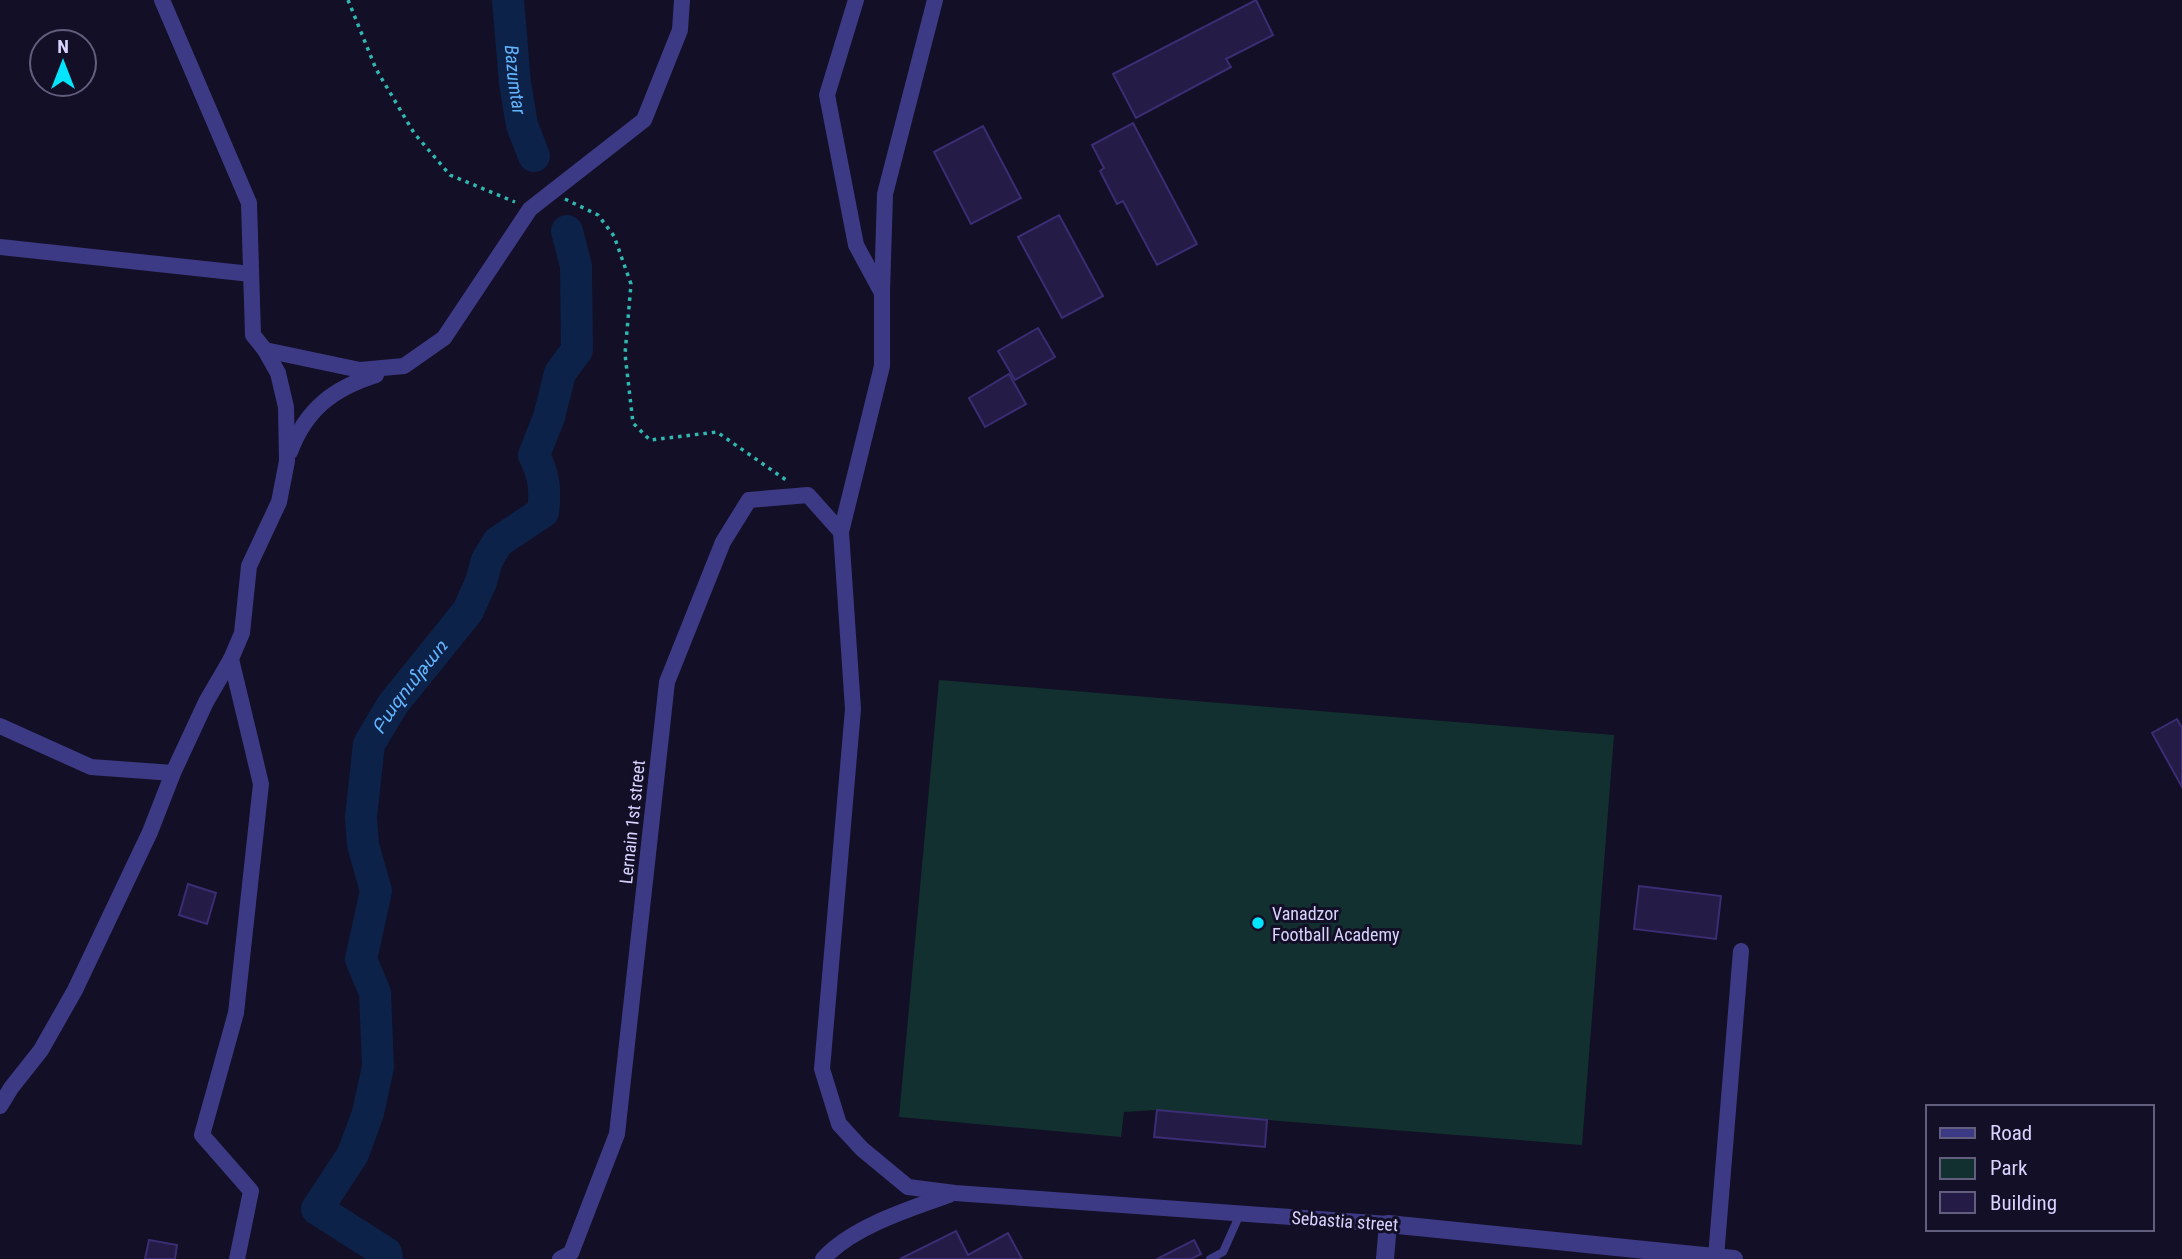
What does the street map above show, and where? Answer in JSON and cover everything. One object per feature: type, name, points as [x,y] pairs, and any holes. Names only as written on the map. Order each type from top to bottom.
[{"type":"street","points":[[162,0],[249,203],[253,335],[278,373],[286,407],[287,461]]},
{"type":"street","points":[[0,1105],[10,1088],[41,1051],[75,990],[150,832],[173,773],[206,702],[231,659],[242,633],[249,566],[279,502],[287,461],[298,432],[314,409],[350,385],[404,366],[444,338],[530,209],[644,120],[680,30],[682,0]]},
{"type":"street","points":[[856,0],[827,95],[856,245],[883,293]]},
{"type":"street","name":"Sebastia street","points":[[935,0],[885,194],[883,366],[842,532],[853,709],[822,1069],[839,1124],[862,1150],[908,1187],[955,1193],[1388,1224],[1734,1259]]},
{"type":"street","points":[[0,247],[251,274]]},
{"type":"street","points":[[265,351],[360,370],[404,366]]},
{"type":"street","points":[[808,495],[842,532]]},
{"type":"street","name":"Lernain 1st street","points":[[560,1259],[571,1252],[617,1134],[667,682],[723,542],[749,500],[808,495]]},
{"type":"street","points":[[231,659],[261,784],[236,1013],[202,1135],[251,1191],[237,1259]]},
{"type":"street","points":[[0,726],[91,767],[173,773]]},
{"type":"street","points":[[1716,1257],[1741,951]]},
{"type":"street","points":[[823,1259],[837,1245],[873,1225],[955,1193]]},
{"type":"street","points":[[1385,1259],[1388,1224]]},
{"type":"lane","points":[[1210,1259],[1223,1252],[1240,1213]]},
{"type":"path","points":[[348,0],[376,69],[414,133],[450,175],[530,209]]},
{"type":"path","points":[[555,189],[569,203],[598,215],[614,236],[631,284],[625,354],[632,423],[650,440],[718,432],[808,495]]},
{"type":"green space","name":"Vanadzor Football Academy","points":[[939,680],[1614,735],[1582,1145],[1268,1120],[1265,1147],[1154,1137],[1156,1110],[1124,1112],[1121,1137],[899,1117]]},
{"type":"building","points":[[1256,0],[1273,35],[1226,59],[1231,67],[1136,118],[1113,74]]},
{"type":"building","points":[[1133,123],[1197,244],[1157,265],[1123,201],[1117,204],[1100,171],[1104,168],[1092,145]]},
{"type":"building","points":[[983,126],[1021,198],[971,224],[934,152]]},
{"type":"building","points":[[1059,215],[1103,296],[1062,318],[1018,237]]},
{"type":"building","points":[[1038,328],[1055,357],[1015,380],[998,351]]},
{"type":"building","points":[[1009,374],[1026,404],[985,427],[969,398]]},
{"type":"building","points":[[2177,719],[2182,728],[2182,787],[2152,733]]},
{"type":"building","points":[[188,884],[216,893],[207,924],[179,915]]},
{"type":"building","points":[[1639,886],[1721,896],[1716,939],[1634,929]]},
{"type":"building","points":[[1157,1110],[1267,1120],[1265,1147],[1154,1137]]},
{"type":"building","points":[[956,1231],[968,1255],[1008,1233],[1022,1259],[900,1259]]},
{"type":"building","points":[[149,1240],[177,1245],[175,1259],[145,1259]]},
{"type":"building","points":[[1194,1240],[1201,1254],[1191,1259],[1157,1259]]},
{"type":"waterway","name":"Bazumtar","points":[[508,0],[515,83],[522,125],[534,156]]},
{"type":"waterway","name":"Բազումթառ","points":[[387,1259],[386,1253],[317,1209],[353,1154],[368,1113],[378,1067],[375,993],[361,959],[376,891],[363,845],[361,817],[369,744],[393,704],[468,611],[487,560],[498,542],[543,512],[543,483],[534,455],[549,417],[560,373],[577,350],[576,266],[567,231]]},
{"type":"place","name":"Vanadzor Football Academy","points":[[1258,923]]}]
